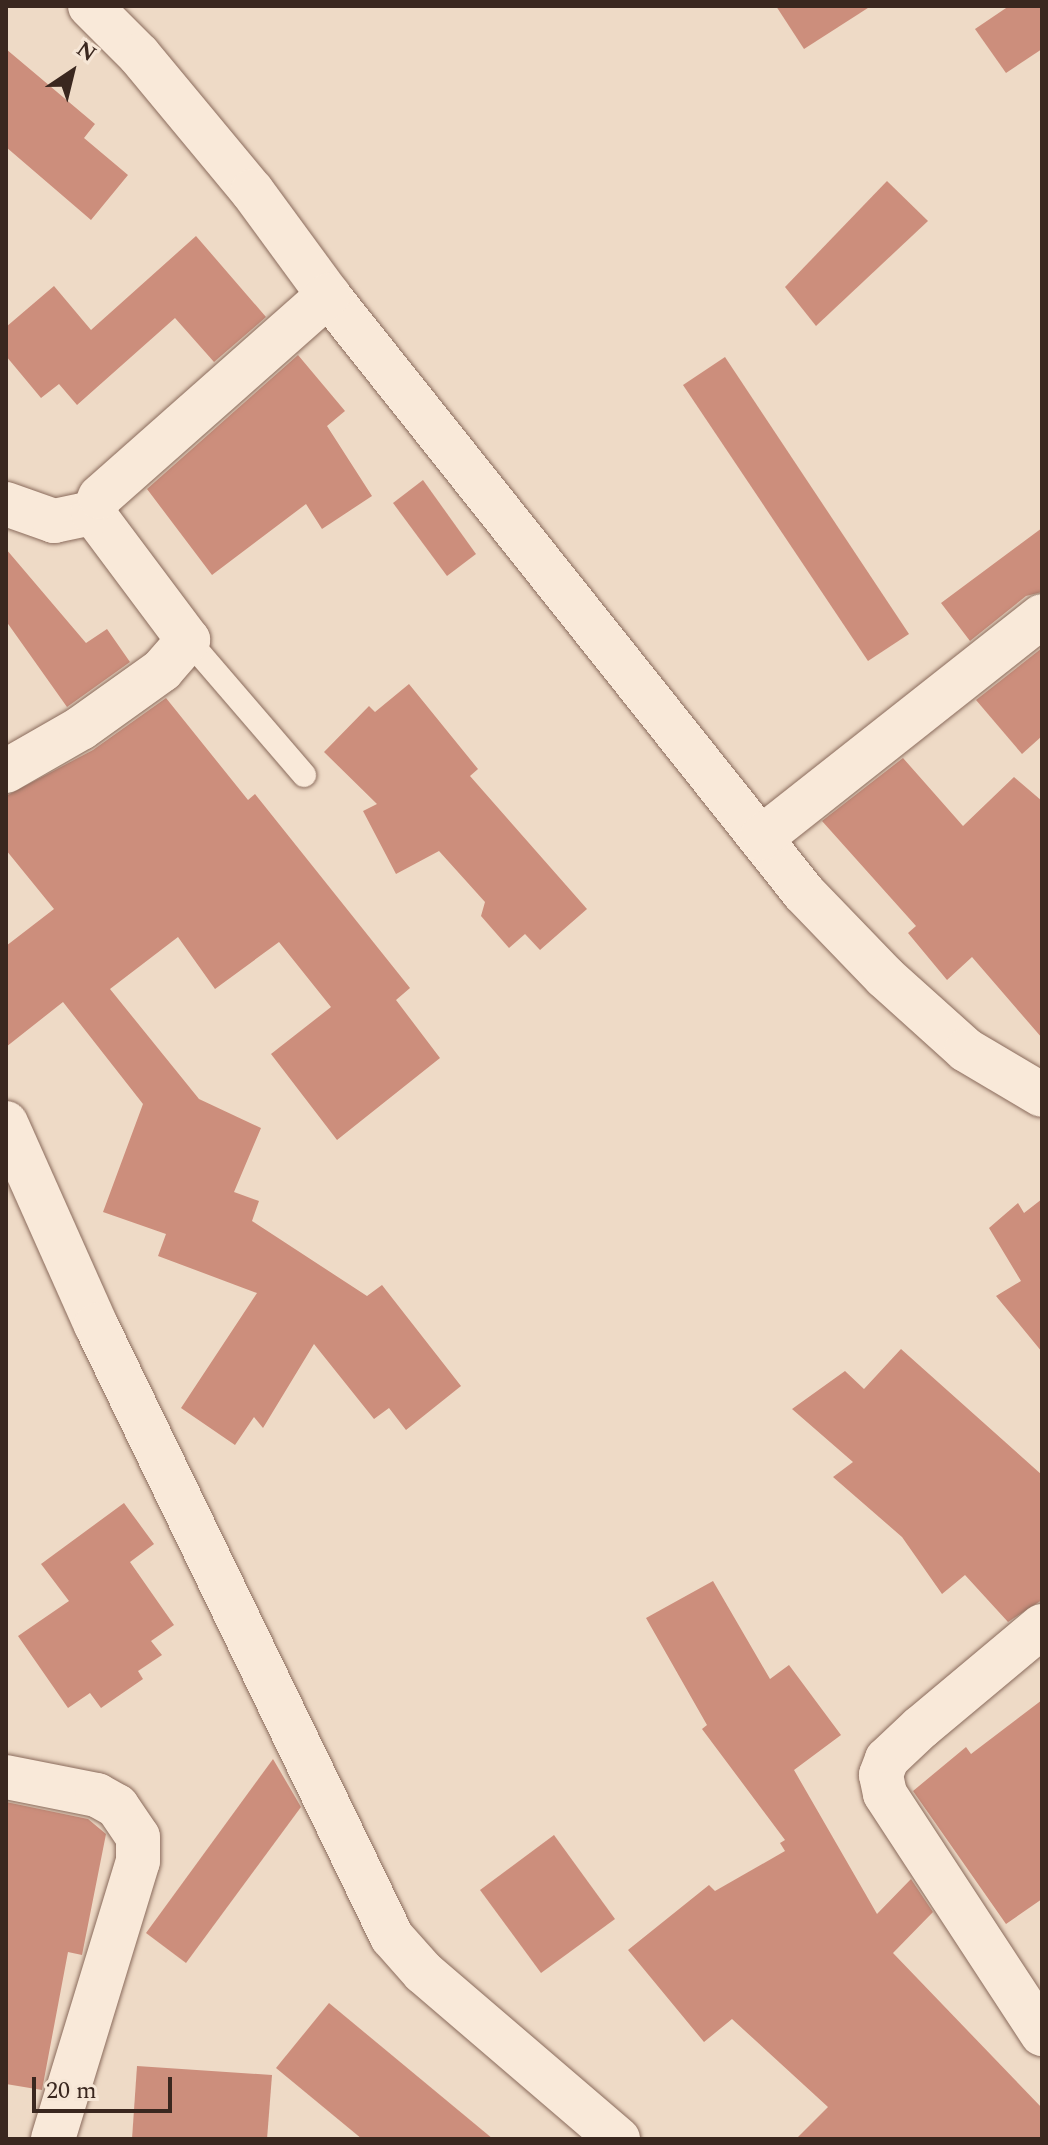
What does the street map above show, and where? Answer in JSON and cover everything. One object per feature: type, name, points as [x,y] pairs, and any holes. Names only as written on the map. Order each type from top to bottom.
[{"type":"street","points":[[90,6],[139,55],[252,191],[328,295],[804,893],[885,977],[966,1050],[1042,1095]]},
{"type":"street","points":[[93,513],[100,497],[328,295]]},
{"type":"street","points":[[6,504],[54,521],[93,513]]},
{"type":"street","points":[[6,771],[81,728],[150,678],[188,640],[93,513]]},
{"type":"street","points":[[761,838],[1042,616]]},
{"type":"street","points":[[6,1123],[96,1325],[392,1937],[423,1972],[618,2139]]},
{"type":"street","points":[[1042,1626],[921,1727],[887,1759],[881,1775],[885,1794],[1042,2034]]},
{"type":"street","points":[[6,1777],[97,1795],[117,1806],[138,1837],[138,1861],[53,2139]]},
{"type":"lane","points":[[188,640],[304,775]]},
{"type":"building","points":[[776,6],[871,6],[804,49]]},
{"type":"building","points":[[1009,6],[1042,6],[1042,49],[1006,73],[975,29]]},
{"type":"building","points":[[6,49],[95,124],[84,138],[128,175],[91,220],[6,147]]},
{"type":"building","points":[[887,181],[928,221],[816,326],[785,287]]},
{"type":"building","points":[[196,236],[266,317],[214,362],[175,318],[77,405],[59,384],[41,398],[6,356],[6,327],[54,286],[91,330]]},
{"type":"building","points":[[298,355],[345,411],[327,426],[372,496],[322,529],[306,504],[212,575],[147,489]]},
{"type":"building","points":[[725,357],[909,634],[868,661],[683,385]]},
{"type":"building","points":[[423,480],[476,554],[447,576],[393,503]]},
{"type":"building","points":[[1042,528],[1042,592],[1026,596],[970,641],[941,603]]},
{"type":"building","points":[[6,549],[86,643],[107,629],[130,662],[67,707],[6,621]]},
{"type":"building","points":[[1042,648],[1042,736],[1022,754],[976,700]]},
{"type":"building","points":[[409,684],[478,769],[470,776],[587,909],[540,950],[525,934],[509,948],[481,916],[485,902],[439,851],[396,874],[363,811],[377,804],[324,752],[369,706],[375,712]]},
{"type":"building","points":[[166,698],[248,800],[255,794],[410,988],[396,1000],[440,1058],[337,1140],[271,1054],[331,1007],[279,942],[215,989],[178,937],[110,989],[199,1099],[261,1128],[234,1192],[259,1201],[252,1221],[367,1296],[382,1285],[461,1386],[406,1430],[389,1408],[374,1419],[314,1344],[263,1428],[254,1417],[235,1445],[181,1408],[257,1293],[158,1256],[166,1234],[103,1212],[143,1104],[63,1002],[6,1047],[6,946],[54,909],[6,850],[6,796],[93,750]]},
{"type":"building","points":[[903,758],[963,826],[1014,777],[1042,801],[1042,1038],[972,957],[947,980],[908,933],[916,926],[822,821]]},
{"type":"building","points":[[1042,1199],[1042,1352],[996,1296],[1021,1281],[989,1228],[1018,1203],[1024,1213]]},
{"type":"building","points":[[901,1349],[1042,1475],[1042,1600],[1008,1622],[965,1575],[942,1594],[902,1537],[833,1477],[853,1462],[792,1409],[845,1371],[864,1389]]},
{"type":"building","points":[[124,1503],[154,1544],[130,1562],[174,1625],[151,1641],[162,1655],[138,1671],[143,1679],[101,1708],[90,1693],[68,1708],[18,1636],[69,1601],[41,1564]]},
{"type":"building","points":[[713,1581],[770,1679],[789,1665],[841,1735],[794,1770],[877,1914],[911,1879],[933,1912],[893,1953],[1042,2108],[1042,2139],[796,2139],[828,2107],[732,2019],[704,2042],[628,1950],[709,1885],[715,1891],[785,1851],[780,1843],[785,1840],[702,1729],[707,1725],[646,1618]]},
{"type":"building","points":[[1042,1700],[1042,1899],[1006,1924],[913,1791],[966,1747],[971,1754]]},
{"type":"building","points":[[273,1759],[301,1807],[186,1963],[146,1933]]},
{"type":"building","points":[[6,1802],[88,1819],[106,1834],[82,1955],[68,1952],[42,2090],[6,2084]]},
{"type":"building","points":[[554,1835],[615,1919],[541,1973],[480,1890]]},
{"type":"building","points":[[329,2003],[493,2139],[362,2139],[276,2068]]},
{"type":"building","points":[[137,2066],[272,2075],[267,2139],[132,2139]]}]
